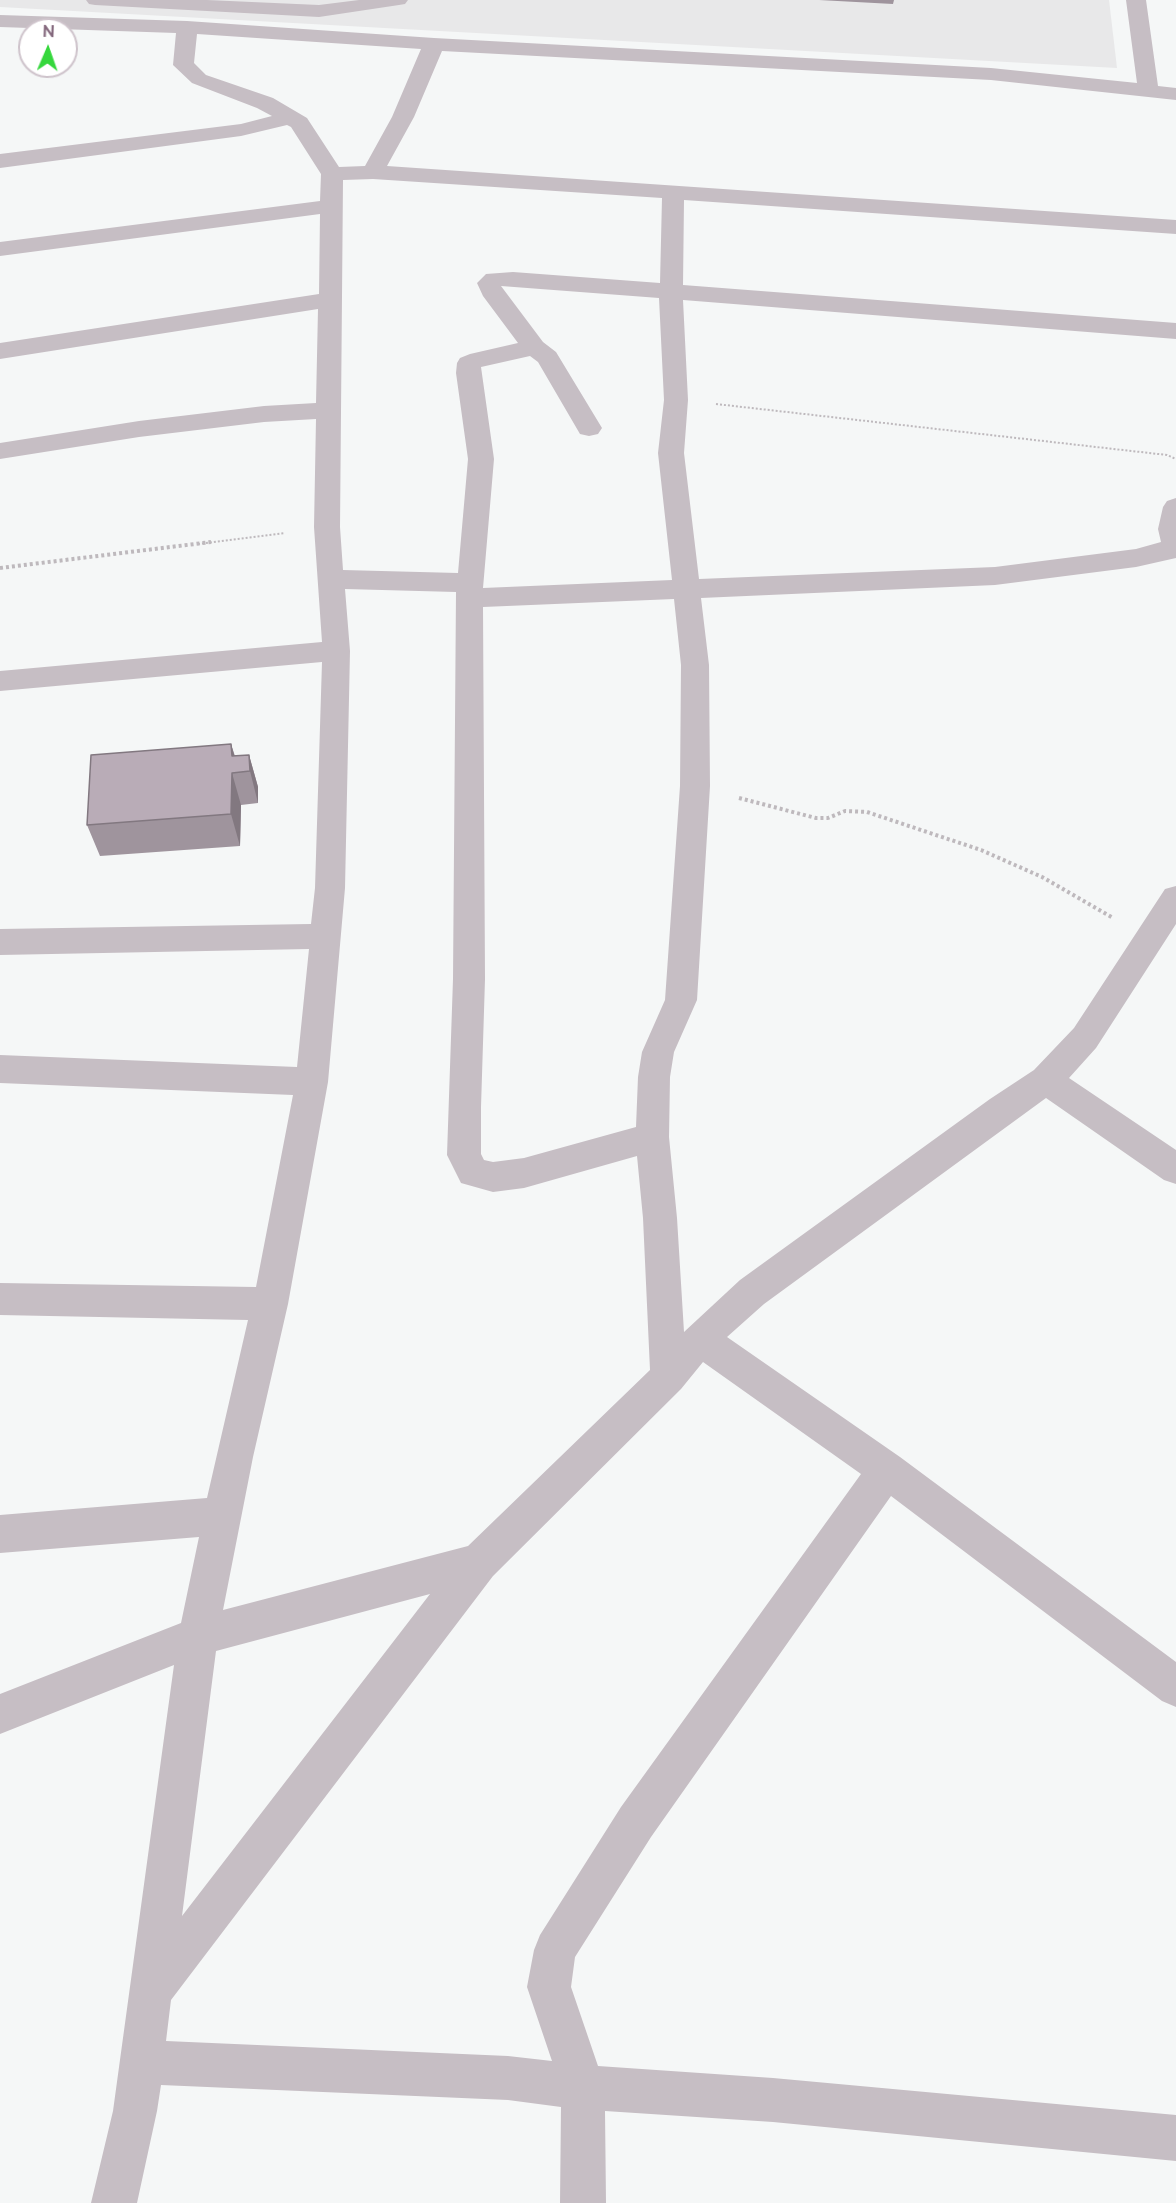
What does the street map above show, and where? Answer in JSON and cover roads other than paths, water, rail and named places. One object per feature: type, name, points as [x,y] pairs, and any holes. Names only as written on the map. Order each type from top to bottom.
[{"type":"street","points":[[1136,0],[1148,90]]},
{"type":"street","points":[[0,21],[187,27],[434,44],[991,74],[1176,94]]},
{"type":"street","points":[[114,2203],[135,2111],[198,1636],[234,1457],[270,1304],[312,1082],[330,888],[336,651],[327,527],[332,174],[299,123],[265,103],[200,80],[183,65],[187,27]]},
{"type":"street","points":[[373,172],[403,117],[434,44]]},
{"type":"street","points":[[0,162],[241,130],[290,118]]},
{"type":"street","points":[[332,174],[373,172],[1176,227]]},
{"type":"street","points":[[668,1377],[660,1218],[652,1137],[654,1077],[658,1052],[681,1000],[695,786],[695,665],[671,453],[676,400],[671,293],[673,192]]},
{"type":"street","points":[[0,249],[331,206]]},
{"type":"street","points":[[589,428],[548,357],[534,347],[491,291],[489,283],[494,279],[1176,332]]},
{"type":"street","points":[[0,351],[330,300]]},
{"type":"street","points":[[534,347],[469,363],[468,373],[481,459],[470,591],[469,979],[464,1155],[473,1172],[493,1177],[524,1173],[652,1137]]},
{"type":"street","points":[[0,451],[264,414],[330,410]]},
{"type":"street","points":[[331,579],[470,591],[688,590],[995,576],[1136,558],[1176,549],[1171,529],[1176,507]]},
{"type":"street","points":[[0,681],[336,651]]},
{"type":"street","points":[[152,1991],[479,1562],[668,1377],[700,1339],[752,1292],[1002,1109],[1046,1080],[1085,1038],[1176,898]]},
{"type":"street","points":[[0,942],[325,936]]},
{"type":"street","points":[[0,1069],[312,1082]]},
{"type":"street","points":[[1046,1080],[1176,1169]]},
{"type":"street","points":[[0,1299],[270,1304]]},
{"type":"street","points":[[700,1339],[887,1470],[1176,1687]]},
{"type":"street","points":[[583,2203],[583,2086],[549,1987],[555,1950],[636,1822],[887,1470]]},
{"type":"street","points":[[0,1534],[224,1515]]},
{"type":"street","points":[[0,1714],[198,1636],[479,1562]]},
{"type":"street","points":[[142,2062],[508,2078],[1176,2138]]},
{"type":"lane","points":[[95,0],[319,11],[399,0]]}]
